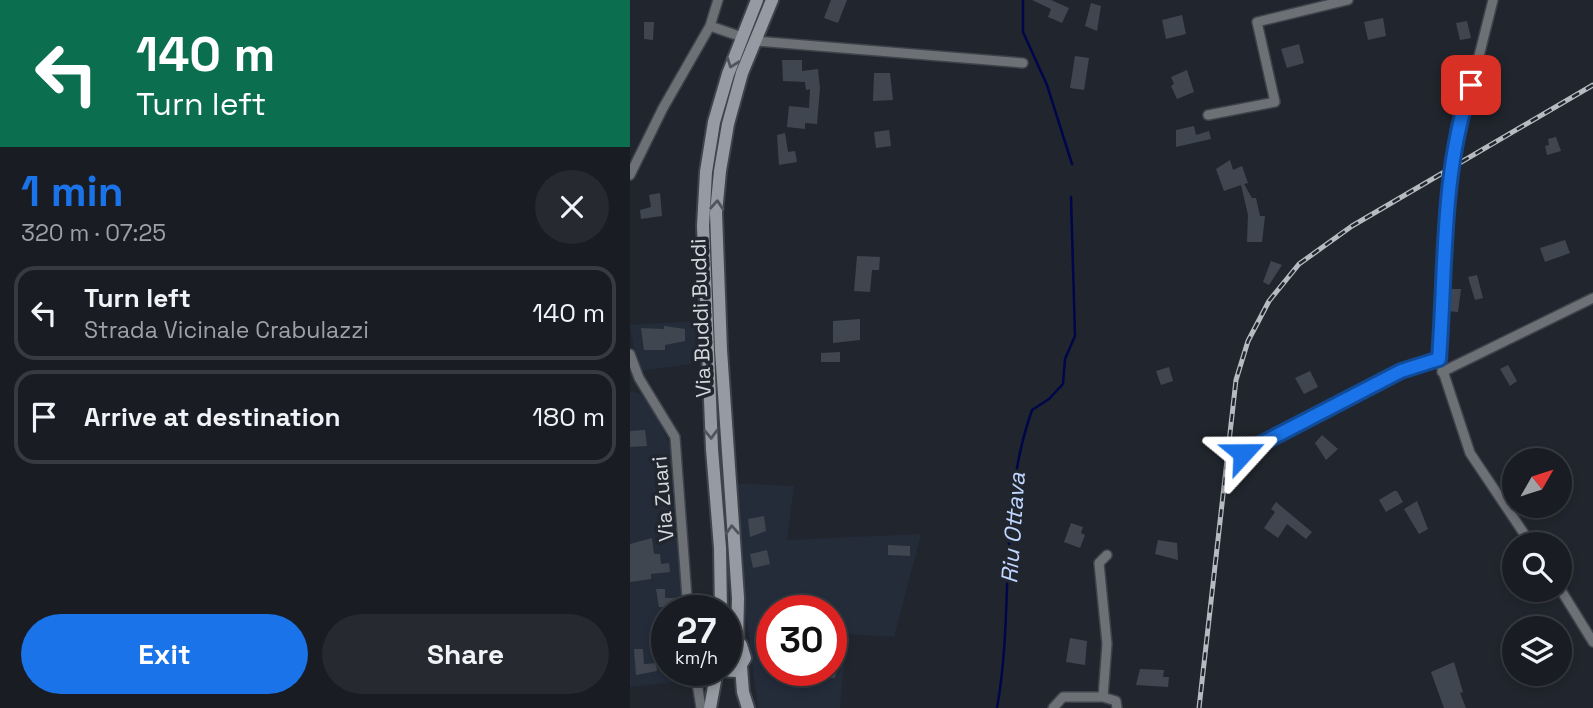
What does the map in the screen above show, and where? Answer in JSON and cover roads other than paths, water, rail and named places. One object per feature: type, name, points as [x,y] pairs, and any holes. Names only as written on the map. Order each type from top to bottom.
[{"type":"main road","name":"Via Buddi Buddi","points":[[738,595],[721,350],[716,213],[729,124],[757,0]]},
{"type":"main road","name":"Via Buddi Buddi","points":[[721,595],[703,226],[706,172],[714,122],[748,39],[772,0]]},
{"type":"main road","points":[[742,680],[748,708]]},
{"type":"main road","points":[[710,708],[715,686]]},
{"type":"street","points":[[630,175],[663,108],[710,26],[718,0]]},
{"type":"street","points":[[1208,115],[1275,102],[1257,22],[1349,0]]},
{"type":"street","points":[[1493,0],[1478,64],[1456,127],[1439,359],[1471,453],[1523,532]]},
{"type":"street","points":[[710,26],[748,39],[1023,63]]},
{"type":"street","points":[[1443,372],[1593,298]]},
{"type":"street","name":"Via Zuari","points":[[630,354],[635,380],[675,438],[687,595]]},
{"type":"street","points":[[1243,453],[1401,371],[1439,359]]},
{"type":"street","points":[[1103,697],[1107,644],[1099,562],[1107,555]]},
{"type":"street","points":[[1568,602],[1593,642]]},
{"type":"street","points":[[698,686],[701,708]]},
{"type":"street","points":[[1053,708],[1063,697],[1103,697],[1116,701],[1117,708]]},
{"type":"waterway","name":"Riu Ottava","points":[[1023,0],[1023,32],[1047,85],[1072,164]]},
{"type":"waterway","name":"Riu Ottava","points":[[997,708],[1005,633],[1010,521],[1021,447],[1032,410],[1049,399],[1063,384],[1065,359],[1075,336],[1071,197]]},
{"type":"railway","points":[[1199,708],[1236,380],[1248,341],[1269,301],[1299,264],[1352,226],[1593,85]]}]
